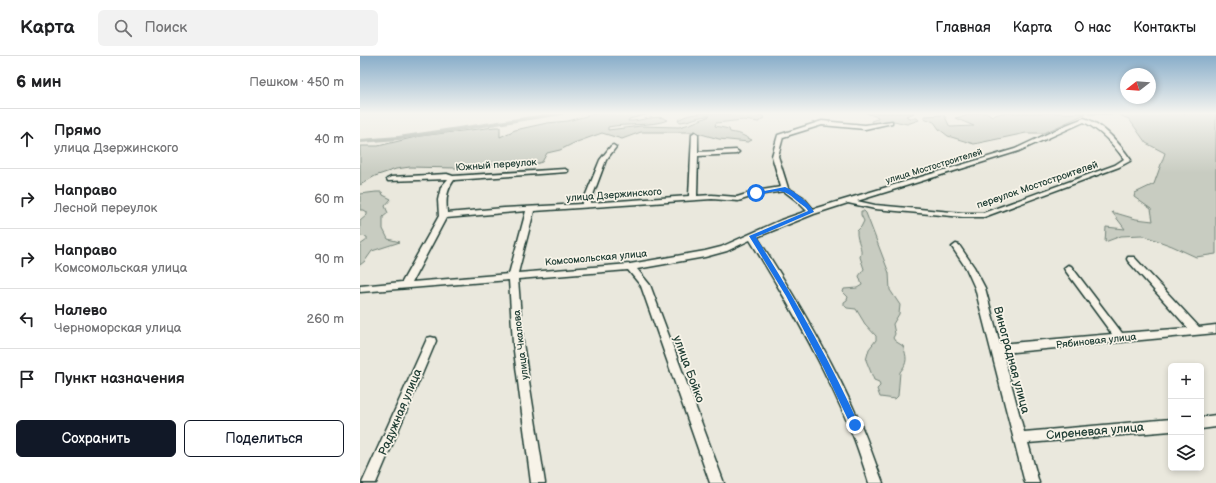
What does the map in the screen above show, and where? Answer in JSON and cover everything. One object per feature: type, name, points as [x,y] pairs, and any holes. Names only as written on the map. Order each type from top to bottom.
[{"type":"street","points":[[790,133],[780,136],[775,156],[785,189],[792,192],[800,201],[808,206],[811,212]]},
{"type":"street","name":"улица Мостостроителей","points":[[849,201],[1017,150],[1056,133]]},
{"type":"street","name":"переулок Мостостроителей","points":[[849,201],[875,207],[963,215],[984,215],[1126,162],[1128,160],[1122,152],[1102,133]]},
{"type":"street","points":[[693,198],[695,134]]},
{"type":"street","points":[[586,206],[603,160],[613,147]]},
{"type":"street","points":[[694,154],[736,152]]},
{"type":"street","name":"Южный переулок","points":[[405,285],[443,216],[442,200],[445,187],[452,178],[565,171]]},
{"type":"street","points":[[391,179],[447,176],[452,178]]},
{"type":"street","name":"улица Дзержинского","points":[[443,216],[504,210],[586,206],[693,198],[712,197],[738,199],[756,193],[785,189]]},
{"type":"street","name":"Комсомольская улица","points":[[360,289],[630,267],[705,254],[724,249],[811,212],[849,201]]},
{"type":"street","name":"улица Чкалова","points":[[531,209],[513,276],[518,343],[538,483]]},
{"type":"street","points":[[752,236],[789,295],[827,368],[855,425],[876,483]]},
{"type":"street","name":"Виноградная улица","points":[[956,247],[970,267],[980,288],[1032,483]]},
{"type":"street","points":[[1131,259],[1196,330]]},
{"type":"street","name":"улица Бойко","points":[[630,267],[645,285],[717,483]]},
{"type":"street","points":[[1068,268],[1120,338]]},
{"type":"street","name":"Рябиновая улица","points":[[997,349],[1216,329]]},
{"type":"street","name":"Радужная улица","points":[[369,483],[431,341]]},
{"type":"street","points":[[1204,422],[1216,421]]},
{"type":"street","name":"Сиреневая улица","points":[[1019,438],[1168,425]]},
{"type":"shaded area","points":[[446,133],[500,133],[500,137],[509,133],[638,133],[622,139],[602,133],[574,143],[560,150],[547,153],[542,162],[535,164],[524,163],[511,166],[499,163],[479,167],[469,165],[456,168],[410,167],[396,169],[375,176],[360,185],[360,146],[378,146],[420,136]]},
{"type":"shaded area","points":[[697,133],[735,133],[752,140],[748,142],[719,139]]},
{"type":"shaded area","points":[[944,133],[1044,133],[1026,133],[974,144],[948,136]]},
{"type":"shaded area","points":[[1139,133],[1216,133],[1216,254],[1196,257],[1142,235],[1121,236],[1105,242],[1106,227],[1125,229],[1112,212],[1136,219],[1153,221],[1151,209],[1134,197],[1135,193],[1154,184],[1165,153],[1146,143]]},
{"type":"shaded area","points":[[382,192],[383,195],[391,199],[385,206],[388,213],[383,217],[383,229],[388,239],[400,242],[372,251],[360,265],[360,245],[367,240],[367,237],[360,236],[360,221],[367,215],[367,212],[360,210],[360,194]]},
{"type":"shaded area","points":[[861,211],[866,213],[889,273],[890,290],[900,305],[899,314],[893,324],[895,334],[893,338],[903,346],[906,363],[900,372],[898,396],[895,399],[880,397],[877,389],[880,386],[879,382],[874,380],[866,360],[869,349],[876,340],[876,336],[865,324],[856,309],[847,308],[844,305],[844,302],[848,297],[843,292],[844,289],[857,288],[862,285],[859,276],[864,269],[860,257],[861,251],[857,235],[857,231],[864,221]]},
{"type":"waterway","points":[[360,141],[398,138],[430,133]]},
{"type":"route","points":[[756,193],[785,189],[792,192],[800,201],[808,206],[811,212],[752,236],[789,295],[855,425]]}]
